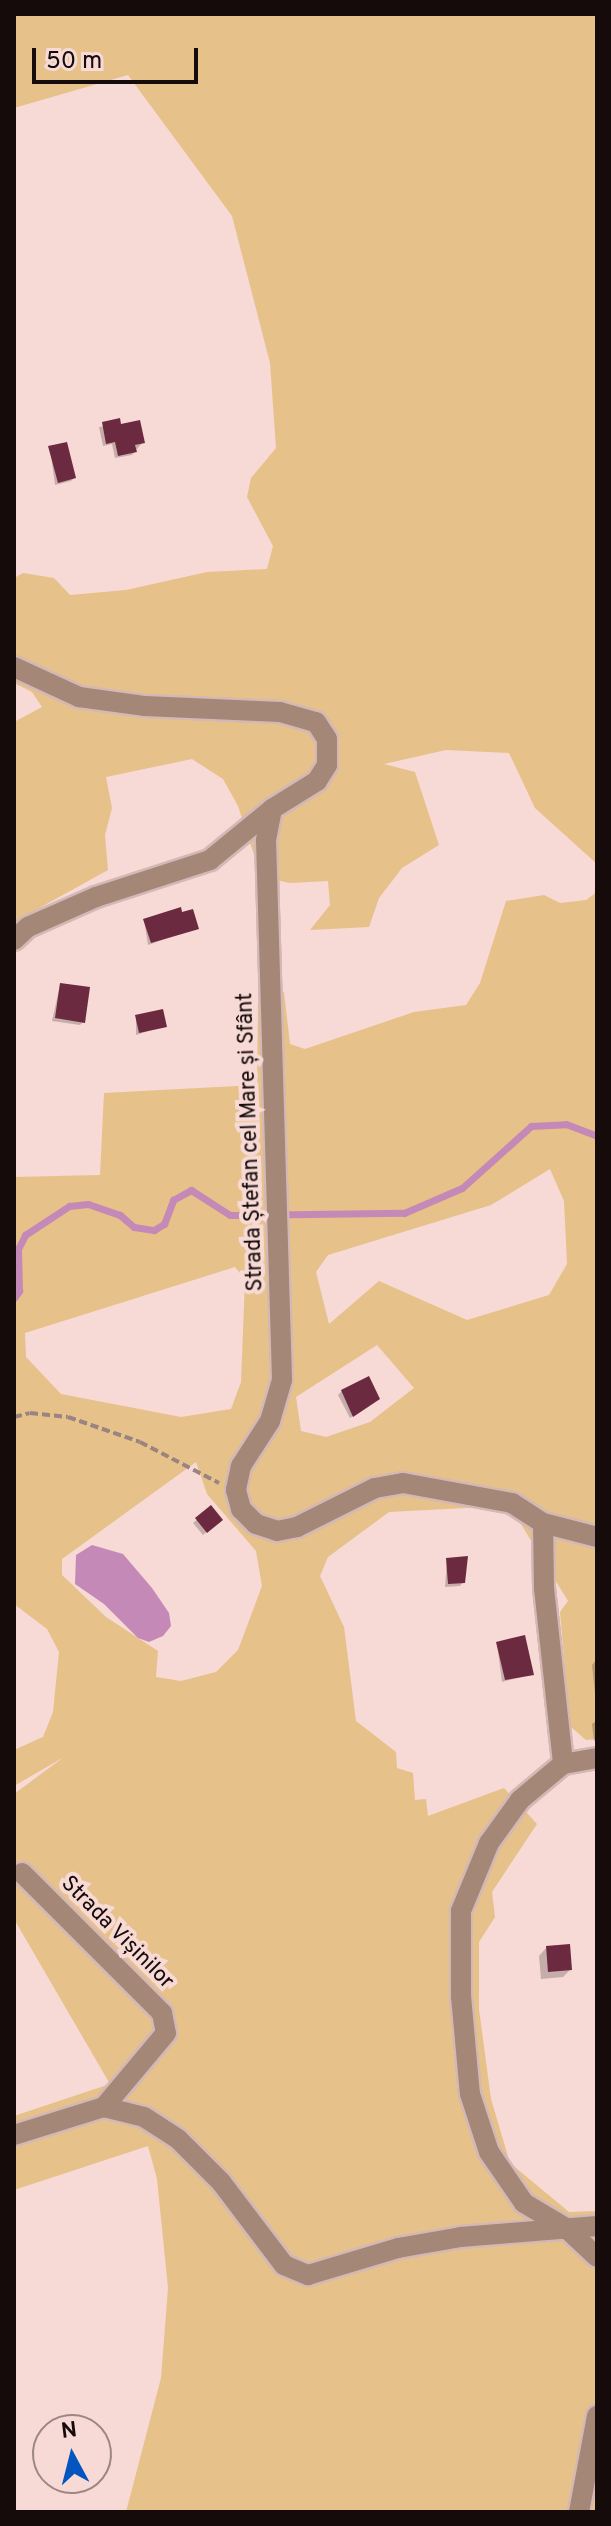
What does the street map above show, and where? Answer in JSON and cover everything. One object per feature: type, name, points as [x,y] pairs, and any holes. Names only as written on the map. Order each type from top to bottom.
[{"type":"street","points":[[14,667],[79,697],[145,706],[280,712],[316,722],[327,739],[327,765],[317,781],[272,809],[210,860],[96,897],[28,927],[14,940]]},
{"type":"street","name":"Strada Ștefan cel Mare și Sfânt","points":[[236,1490],[241,1466],[270,1421],[282,1380],[266,840],[272,809]]},
{"type":"street","points":[[236,1490],[241,1509],[256,1524],[277,1531],[297,1527],[335,1503],[375,1488],[403,1483],[512,1503],[543,1523],[597,1537]]},
{"type":"street","points":[[543,1523],[544,1588],[563,1764]]},
{"type":"street","points":[[597,1758],[563,1764],[520,1800],[489,1843],[461,1911],[461,1967],[470,2094],[489,2152],[524,2203],[566,2228],[597,2257]]},
{"type":"street","name":"Strada Vișinilor","points":[[22,1873],[162,2013],[166,2033],[104,2107]]},
{"type":"street","points":[[14,2135],[104,2107],[144,2117],[178,2139],[221,2182],[284,2265],[308,2275],[398,2248],[597,2226]]},
{"type":"street","points":[[579,2512],[597,2416]]},
{"type":"path","points":[[14,1417],[30,1413],[68,1417],[140,1442],[236,1490]]},
{"type":"shaded area","points":[[14,14],[597,14],[597,864],[535,808],[509,753],[446,750],[384,764],[415,772],[439,845],[402,868],[379,898],[369,927],[310,930],[330,905],[328,881],[289,883],[261,876],[238,806],[223,779],[192,759],[106,777],[112,808],[105,835],[108,870],[14,922],[14,722],[42,707],[32,692],[14,683],[14,578],[23,573],[54,578],[70,595],[126,590],[207,572],[267,569],[273,546],[247,497],[251,478],[276,448],[270,363],[232,216],[128,75],[14,108]]},
{"type":"shaded area","points":[[597,892],[597,1739],[586,1740],[570,1726],[560,1612],[568,1601],[516,1516],[485,1507],[389,1512],[328,1557],[320,1576],[344,1627],[356,1721],[396,1752],[397,1768],[413,1773],[415,1800],[426,1799],[428,1816],[504,1788],[537,1824],[492,1892],[495,1917],[479,1942],[479,2009],[491,2099],[510,2163],[569,2212],[597,2211],[597,2512],[126,2512],[161,2378],[168,2288],[157,2179],[148,2146],[14,2190],[14,2116],[110,2084],[14,1919],[14,1794],[64,1757],[14,1786],[14,1750],[43,1737],[53,1712],[59,1652],[47,1629],[14,1604],[14,1177],[100,1175],[104,1093],[257,1085],[258,1002],[284,992],[290,1044],[305,1049],[414,1012],[466,1005],[480,983],[506,901],[544,895],[560,903],[586,900]],"holes":[[[550,1169],[564,1201],[567,1264],[549,1295],[467,1320],[379,1281],[329,1324],[316,1272],[328,1255],[491,1205]],[[235,1267],[245,1279],[241,1382],[231,1409],[181,1417],[61,1394],[26,1357],[25,1333]],[[377,1345],[414,1388],[370,1422],[326,1437],[301,1431],[296,1397]],[[196,1462],[207,1494],[256,1551],[262,1586],[238,1650],[216,1672],[181,1681],[156,1677],[158,1651],[106,1617],[62,1575],[62,1559]]]},
{"type":"shaded area","points":[[92,1545],[123,1554],[152,1588],[169,1613],[171,1626],[163,1636],[149,1642],[138,1638],[104,1604],[75,1584],[76,1555]]},
{"type":"building","points":[[120,418],[121,424],[140,420],[145,443],[135,445],[137,452],[118,456],[115,442],[106,444],[102,422]]},
{"type":"building","points":[[67,442],[76,478],[58,483],[48,446]]},
{"type":"building","points":[[181,907],[182,912],[193,909],[199,929],[151,943],[143,919]]},
{"type":"building","points":[[60,983],[90,987],[85,1023],[55,1018]]},
{"type":"building","points":[[163,1009],[167,1027],[139,1033],[135,1015]]},
{"type":"building","points":[[369,1376],[380,1399],[353,1417],[341,1390]]},
{"type":"building","points":[[211,1505],[223,1520],[207,1533],[195,1518]]},
{"type":"building","points":[[468,1556],[465,1583],[448,1584],[446,1558]]},
{"type":"building","points":[[525,1635],[534,1675],[505,1680],[496,1642]]},
{"type":"building","points":[[570,1944],[572,1970],[548,1972],[546,1946]]},
{"type":"waterway","points":[[14,1298],[19,1291],[18,1249],[25,1235],[69,1206],[88,1204],[120,1215],[134,1227],[154,1230],[164,1224],[173,1200],[191,1190],[230,1215],[404,1213],[462,1188],[531,1126],[566,1124],[597,1136]]}]
